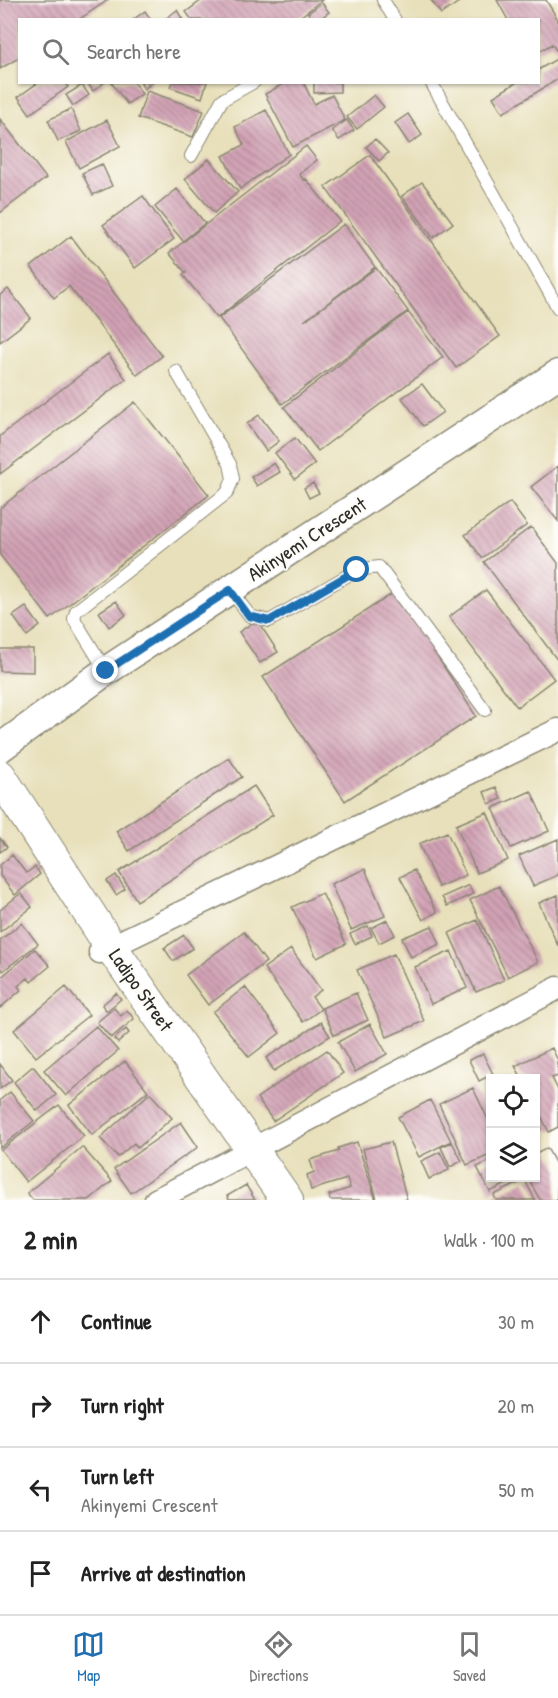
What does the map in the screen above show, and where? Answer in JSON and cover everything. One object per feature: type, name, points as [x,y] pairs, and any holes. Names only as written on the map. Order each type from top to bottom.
[{"type":"main road","name":"Ladipo Street","points":[[0,776],[106,950]]},
{"type":"main road","name":"Ladipo Street","points":[[0,801],[248,1153],[287,1200]]},
{"type":"main road","name":"Ladipo Street","points":[[248,1153],[272,1200]]},
{"type":"street","name":"Akinyemi Crescent","points":[[0,748],[106,671],[558,374]]},
{"type":"street","points":[[106,950],[558,730]]},
{"type":"street","points":[[156,1200],[558,988]]},
{"type":"lane","points":[[383,0],[394,18]]},
{"type":"lane","points":[[191,156],[222,100],[250,84]]},
{"type":"lane","points":[[432,84],[558,308]]},
{"type":"lane","points":[[106,671],[74,619],[76,610],[227,493],[233,479],[230,464],[176,371]]},
{"type":"lane","points":[[230,590],[249,616],[269,621],[357,570],[380,567],[485,710]]},
{"type":"building","points":[[0,0],[108,0],[81,18],[18,18],[18,58],[0,69]]},
{"type":"building","points":[[202,0],[322,0],[299,18],[190,18],[186,12]]},
{"type":"building","points":[[431,0],[462,0],[441,14]]},
{"type":"building","points":[[497,0],[546,0],[558,20],[558,49],[556,50],[552,44],[540,51],[540,18],[507,18]]},
{"type":"building","points":[[322,3],[329,12],[321,18],[312,18],[308,13]]},
{"type":"building","points":[[177,10],[182,18],[167,18]]},
{"type":"building","points":[[145,11],[150,18],[136,18]]},
{"type":"building","points":[[558,58],[558,79],[503,113],[493,97],[514,84],[540,84],[540,69]]},
{"type":"building","points":[[36,84],[66,84],[68,87],[30,114],[18,97]]},
{"type":"building","points":[[88,84],[102,84],[93,91]]},
{"type":"building","points":[[112,84],[135,84],[142,94],[127,104]]},
{"type":"building","points":[[141,84],[150,84],[144,89]]},
{"type":"building","points":[[171,84],[206,84],[202,98],[170,87]]},
{"type":"building","points":[[283,84],[304,84],[314,104],[332,95],[345,120],[293,147],[265,94]]},
{"type":"building","points":[[314,84],[340,84],[340,92],[314,93]]},
{"type":"building","points":[[82,85],[89,95],[73,106],[66,95]]},
{"type":"building","points":[[147,91],[204,111],[193,137],[138,118]]},
{"type":"building","points":[[374,95],[384,107],[357,129],[347,117]]},
{"type":"building","points":[[71,109],[81,131],[58,141],[48,120]]},
{"type":"building","points":[[266,110],[289,154],[240,189],[223,156],[244,145],[235,127]]},
{"type":"building","points":[[408,114],[422,135],[409,144],[395,123]]},
{"type":"building","points":[[0,119],[46,178],[0,213]]},
{"type":"building","points":[[107,120],[120,146],[79,168],[66,142]]},
{"type":"building","points":[[347,120],[354,130],[339,140],[332,130]]},
{"type":"building","points":[[375,139],[388,153],[379,161],[366,147]]},
{"type":"building","points":[[306,146],[317,160],[299,174],[304,180],[306,179],[340,221],[217,318],[183,275],[186,273],[169,253]]},
{"type":"building","points":[[370,155],[500,336],[456,368],[325,187]]},
{"type":"building","points":[[209,159],[238,192],[214,213],[185,179]]},
{"type":"building","points":[[102,164],[112,186],[93,195],[82,173]]},
{"type":"building","points":[[422,182],[453,223],[433,238],[402,196]]},
{"type":"building","points":[[177,189],[205,223],[183,241],[155,207]]},
{"type":"building","points":[[143,196],[174,239],[135,268],[103,225]]},
{"type":"building","points":[[344,224],[375,267],[304,321],[376,268],[408,311],[282,404],[219,318]]},
{"type":"building","points":[[71,236],[162,356],[137,375],[69,286],[54,298],[31,267]]},
{"type":"building","points":[[8,289],[31,318],[0,342],[0,295]]},
{"type":"building","points":[[408,312],[443,357],[318,451],[284,407]]},
{"type":"building","points":[[108,354],[126,379],[0,474],[0,436]]},
{"type":"building","points":[[422,384],[443,412],[423,426],[402,398]]},
{"type":"building","points":[[135,402],[209,495],[50,619],[0,555],[0,508]]},
{"type":"building","points":[[259,415],[279,441],[266,451],[247,424]]},
{"type":"building","points":[[295,438],[315,464],[295,479],[275,453]]},
{"type":"building","points":[[274,463],[280,472],[257,486],[251,477]]},
{"type":"building","points":[[558,466],[558,521],[531,487]]},
{"type":"building","points":[[313,483],[319,493],[309,498],[304,488]]},
{"type":"building","points":[[510,502],[527,525],[482,558],[465,535]]},
{"type":"building","points":[[531,527],[558,563],[558,661],[484,562]]},
{"type":"building","points":[[486,590],[554,679],[517,707],[449,617]]},
{"type":"building","points":[[395,592],[476,716],[345,801],[263,677]]},
{"type":"building","points":[[116,601],[126,615],[109,627],[99,612]]},
{"type":"building","points":[[26,607],[40,626],[27,636],[13,616]]},
{"type":"building","points":[[257,620],[278,652],[260,663],[239,632]]},
{"type":"building","points":[[0,649],[33,649],[33,672],[0,671]]},
{"type":"building","points":[[229,758],[242,777],[129,851],[116,831]]},
{"type":"building","points":[[254,786],[273,815],[137,901],[119,872]]},
{"type":"building","points":[[496,787],[501,799],[489,804],[484,792]]},
{"type":"building","points":[[531,791],[549,831],[511,848],[493,808]]},
{"type":"building","points":[[487,812],[508,860],[477,873],[456,825]]},
{"type":"building","points":[[447,832],[466,875],[438,887],[419,844]]},
{"type":"building","points":[[0,838],[7,847],[0,852]]},
{"type":"building","points":[[558,839],[558,875],[533,886],[519,856]]},
{"type":"building","points":[[12,855],[26,873],[35,867],[40,874],[15,895],[0,876],[0,865]]},
{"type":"building","points":[[365,869],[385,916],[351,930],[331,884]]},
{"type":"building","points":[[414,870],[437,912],[423,920],[400,877]]},
{"type":"building","points":[[116,875],[125,889],[116,895],[107,881]]},
{"type":"building","points":[[469,885],[473,894],[447,906],[442,897]]},
{"type":"building","points":[[499,886],[538,962],[508,977],[470,900]]},
{"type":"building","points":[[21,893],[32,907],[0,932],[0,910]]},
{"type":"building","points":[[322,893],[346,944],[317,958],[292,907]]},
{"type":"building","points":[[558,895],[558,946],[539,903]]},
{"type":"building","points":[[387,920],[395,935],[379,943],[371,928]]},
{"type":"building","points":[[477,920],[504,980],[476,992],[449,933]]},
{"type":"building","points":[[22,923],[38,944],[3,971],[0,967],[0,940]]},
{"type":"building","points":[[368,926],[372,936],[355,944],[350,934]]},
{"type":"building","points":[[432,926],[440,944],[411,957],[402,938]]},
{"type":"building","points":[[244,932],[266,962],[208,1005],[186,975]]},
{"type":"building","points":[[184,935],[193,948],[173,961],[164,948]]},
{"type":"building","points":[[35,949],[50,966],[31,982],[28,978],[18,986],[21,990],[0,1008],[0,978]]},
{"type":"building","points":[[291,949],[321,990],[312,997],[321,1009],[303,1022],[264,968]]},
{"type":"building","points":[[451,951],[467,988],[431,1004],[415,967]]},
{"type":"building","points":[[394,954],[424,1021],[387,1037],[357,970]]},
{"type":"building","points":[[66,987],[89,1015],[36,1057],[14,1030]]},
{"type":"building","points":[[245,987],[280,1033],[249,1057],[213,1012]]},
{"type":"building","points":[[116,993],[121,999],[107,1011],[102,1005]]},
{"type":"building","points":[[356,993],[368,1020],[334,1035],[322,1008]]},
{"type":"building","points":[[114,1008],[121,1016],[127,1010],[134,1019],[111,1038],[97,1022]]},
{"type":"building","points":[[321,1022],[330,1036],[274,1071],[266,1058]]},
{"type":"building","points":[[370,1024],[387,1054],[355,1072],[338,1042]]},
{"type":"building","points":[[96,1026],[118,1051],[66,1096],[44,1070]]},
{"type":"building","points":[[126,1029],[129,1033],[118,1043],[114,1039]]},
{"type":"building","points":[[552,1048],[558,1061],[558,1076],[552,1078],[558,1090],[558,1127],[549,1132],[540,1114],[540,1074],[520,1074],[515,1066]]},
{"type":"building","points":[[327,1050],[343,1073],[273,1121],[257,1098]]},
{"type":"building","points":[[483,1054],[493,1074],[486,1074],[486,1078],[479,1081],[469,1060]]},
{"type":"building","points":[[125,1061],[148,1091],[92,1135],[69,1105]]},
{"type":"building","points":[[0,1064],[12,1080],[0,1089]]},
{"type":"building","points":[[33,1066],[56,1095],[37,1111],[14,1082]]},
{"type":"building","points":[[473,1088],[486,1116],[486,1157],[467,1165],[439,1104]]},
{"type":"building","points":[[10,1092],[34,1121],[0,1148],[0,1100]]},
{"type":"building","points":[[150,1093],[172,1118],[138,1148],[134,1143],[118,1157],[100,1138]]},
{"type":"building","points":[[430,1100],[451,1141],[419,1157],[398,1117]]},
{"type":"building","points":[[59,1105],[84,1136],[26,1182],[1,1150]]},
{"type":"building","points":[[181,1122],[198,1147],[131,1193],[114,1169]]},
{"type":"building","points":[[357,1142],[376,1200],[330,1200],[329,1195],[350,1188],[347,1179],[311,1190],[307,1175],[314,1172],[310,1160],[339,1151],[338,1148]]},
{"type":"building","points":[[391,1142],[407,1200],[377,1200],[363,1149]]},
{"type":"building","points":[[452,1142],[462,1161],[450,1167],[441,1147]]},
{"type":"building","points":[[82,1147],[112,1181],[89,1200],[33,1200],[27,1193]]},
{"type":"building","points":[[547,1148],[558,1168],[557,1200],[540,1200],[530,1182],[540,1182],[540,1152]]},
{"type":"building","points":[[440,1152],[449,1170],[429,1179],[421,1161]]},
{"type":"building","points":[[486,1163],[486,1182],[511,1182],[490,1192],[477,1167]]},
{"type":"building","points":[[521,1182],[526,1182],[535,1200],[496,1200],[494,1195]]},
{"type":"building","points":[[246,1185],[255,1200],[229,1200],[227,1196]]},
{"type":"route","points":[[106,671],[230,590],[249,616],[269,621],[357,570]]}]
